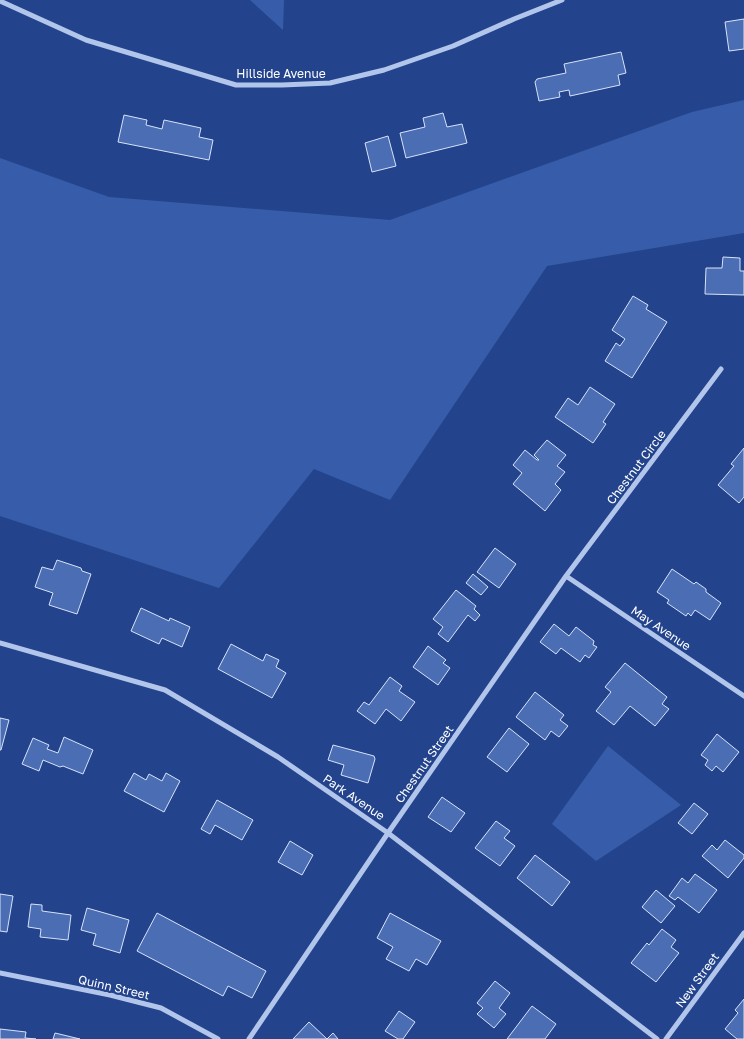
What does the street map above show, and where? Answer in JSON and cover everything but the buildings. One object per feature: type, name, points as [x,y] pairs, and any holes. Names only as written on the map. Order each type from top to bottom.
[{"type":"street","name":"Hillside Avenue","points":[[0,1],[86,40],[236,85],[282,86],[330,83],[384,70],[453,46],[562,0]]},
{"type":"street","name":"Chestnut Circle","points":[[566,576],[721,369]]},
{"type":"street","name":"May Avenue","points":[[566,576],[744,696]]},
{"type":"street","name":"Chestnut Street","points":[[250,1039],[388,833],[566,576]]},
{"type":"street","name":"Park Avenue","points":[[0,643],[165,690],[278,757],[388,833],[657,1039]]},
{"type":"street","name":"New Street","points":[[666,1039],[744,933]]},
{"type":"street","name":"Quinn Street","points":[[0,973],[110,995],[161,1008],[218,1039]]},
{"type":"shaded area","points":[[250,0],[284,0],[283,30]]},
{"type":"shaded area","points":[[744,100],[744,233],[547,266],[390,500],[314,469],[219,588],[0,516],[0,158],[109,197],[390,220],[692,112]]},
{"type":"shaded area","points":[[608,746],[681,805],[596,861],[552,824]]}]
